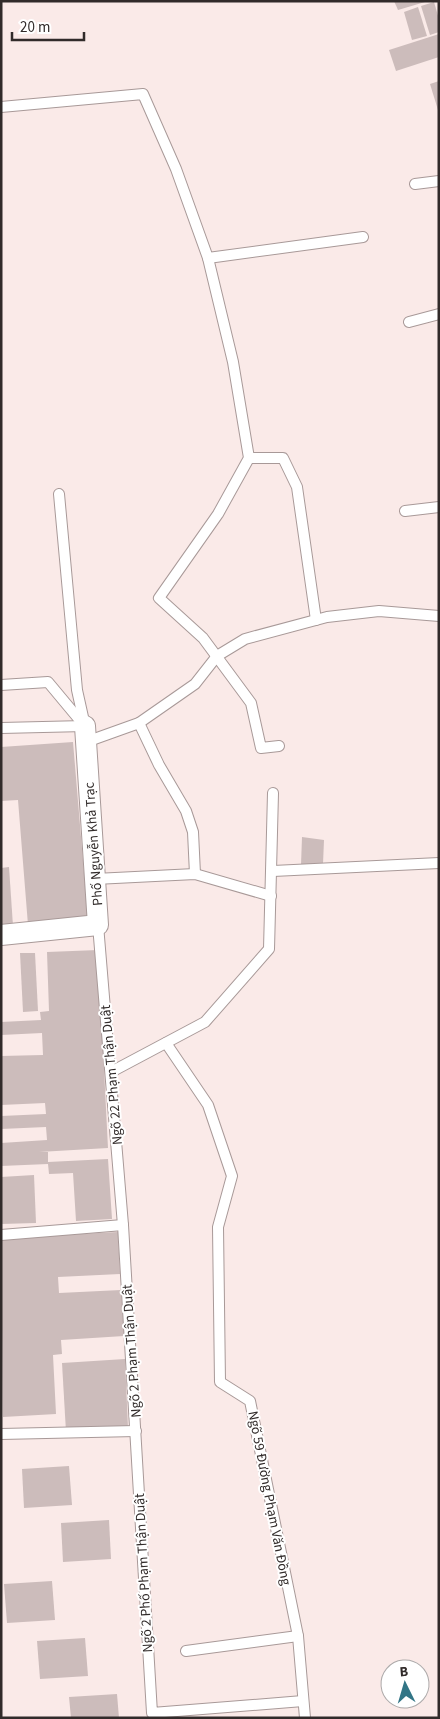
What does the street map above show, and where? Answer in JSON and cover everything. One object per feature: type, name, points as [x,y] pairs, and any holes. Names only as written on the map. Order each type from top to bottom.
[{"type":"street","name":"Phố Nguyễn Khả Trạc","points":[[1,935],[98,924],[86,734]]},
{"type":"lane","points":[[1,107],[143,94],[176,169],[208,258],[233,362],[248,458],[218,514],[159,598],[204,638],[251,704],[261,748],[279,746]]},
{"type":"lane","points":[[415,184],[439,181]]},
{"type":"lane","points":[[208,258],[363,237]]},
{"type":"lane","points":[[409,322],[439,314]]},
{"type":"lane","points":[[248,458],[283,458],[297,486],[316,620]]},
{"type":"lane","points":[[59,494],[77,690],[86,734]]},
{"type":"lane","points":[[405,511],[439,507]]},
{"type":"lane","points":[[1,728],[86,734],[139,723],[195,684],[217,656],[246,639],[316,620],[379,611],[439,616]]},
{"type":"lane","points":[[1,685],[48,682],[86,734]]},
{"type":"lane","points":[[139,723],[159,765],[186,811],[193,832],[195,874]]},
{"type":"lane","points":[[111,1072],[205,1022],[269,949],[273,871],[273,793]]},
{"type":"lane","points":[[273,871],[439,863]]},
{"type":"lane","points":[[95,879],[195,874],[271,896]]},
{"type":"lane","name":"Ngõ 22 Phạm Thận Duật","points":[[98,924],[123,1225]]},
{"type":"lane","name":"Ngõ 59 Đường Phạm Văn Đồng","points":[[166,1042],[208,1105],[232,1176],[218,1227],[220,1382],[250,1401],[298,1636],[305,1718]]},
{"type":"lane","points":[[1,1235],[123,1225]]},
{"type":"lane","name":"Ngõ 2 Phạm Thận Duật","points":[[2,1434],[136,1432],[123,1225]]},
{"type":"lane","points":[[1,1425],[2,1434]]},
{"type":"lane","name":"Ngõ 2 Phố Phạm Thận Duật","points":[[136,1432],[143,1589],[152,1714],[303,1702]]},
{"type":"lane","points":[[186,1650],[298,1636]]},
{"type":"building","points":[[394,1],[425,1],[425,2],[398,10]]},
{"type":"building","points":[[434,2],[439,19],[439,32],[430,35],[421,6]]},
{"type":"building","points":[[418,7],[427,36],[412,40],[404,12]]},
{"type":"building","points":[[439,34],[439,57],[396,71],[389,50]]},
{"type":"building","points":[[439,81],[439,110],[438,110],[430,84]]},
{"type":"building","points":[[73,742],[88,920],[28,925],[18,800],[1,801],[1,747]]},
{"type":"building","points":[[302,837],[324,840],[323,864],[301,865]]},
{"type":"building","points":[[9,867],[13,926],[1,927],[1,868]]},
{"type":"building","points":[[98,950],[108,1148],[39,1152],[48,1152],[48,1162],[108,1159],[112,1219],[76,1221],[73,1173],[49,1174],[48,1164],[1,1166],[1,1143],[47,1140],[46,1127],[1,1129],[1,1116],[46,1114],[45,1103],[1,1105],[1,1056],[43,1055],[42,1033],[1,1035],[1,1022],[41,1020],[40,1012],[49,1011],[47,952]]},
{"type":"building","points":[[20,953],[35,953],[38,1011],[23,1012]]},
{"type":"building","points":[[34,1175],[36,1223],[1,1224],[1,1177]]},
{"type":"building","points":[[118,1232],[120,1274],[58,1277],[59,1293],[121,1290],[124,1336],[61,1340],[62,1354],[53,1355],[56,1414],[3,1417],[1,1238]]},
{"type":"building","points":[[125,1359],[128,1428],[66,1432],[62,1363]]},
{"type":"building","points":[[69,1466],[72,1505],[24,1508],[22,1469]]},
{"type":"building","points":[[109,1520],[111,1559],[63,1562],[61,1523]]},
{"type":"building","points":[[52,1581],[55,1620],[7,1623],[4,1584]]},
{"type":"building","points":[[85,1638],[88,1676],[40,1679],[37,1641]]},
{"type":"building","points":[[117,1694],[119,1718],[71,1718],[69,1697]]}]
